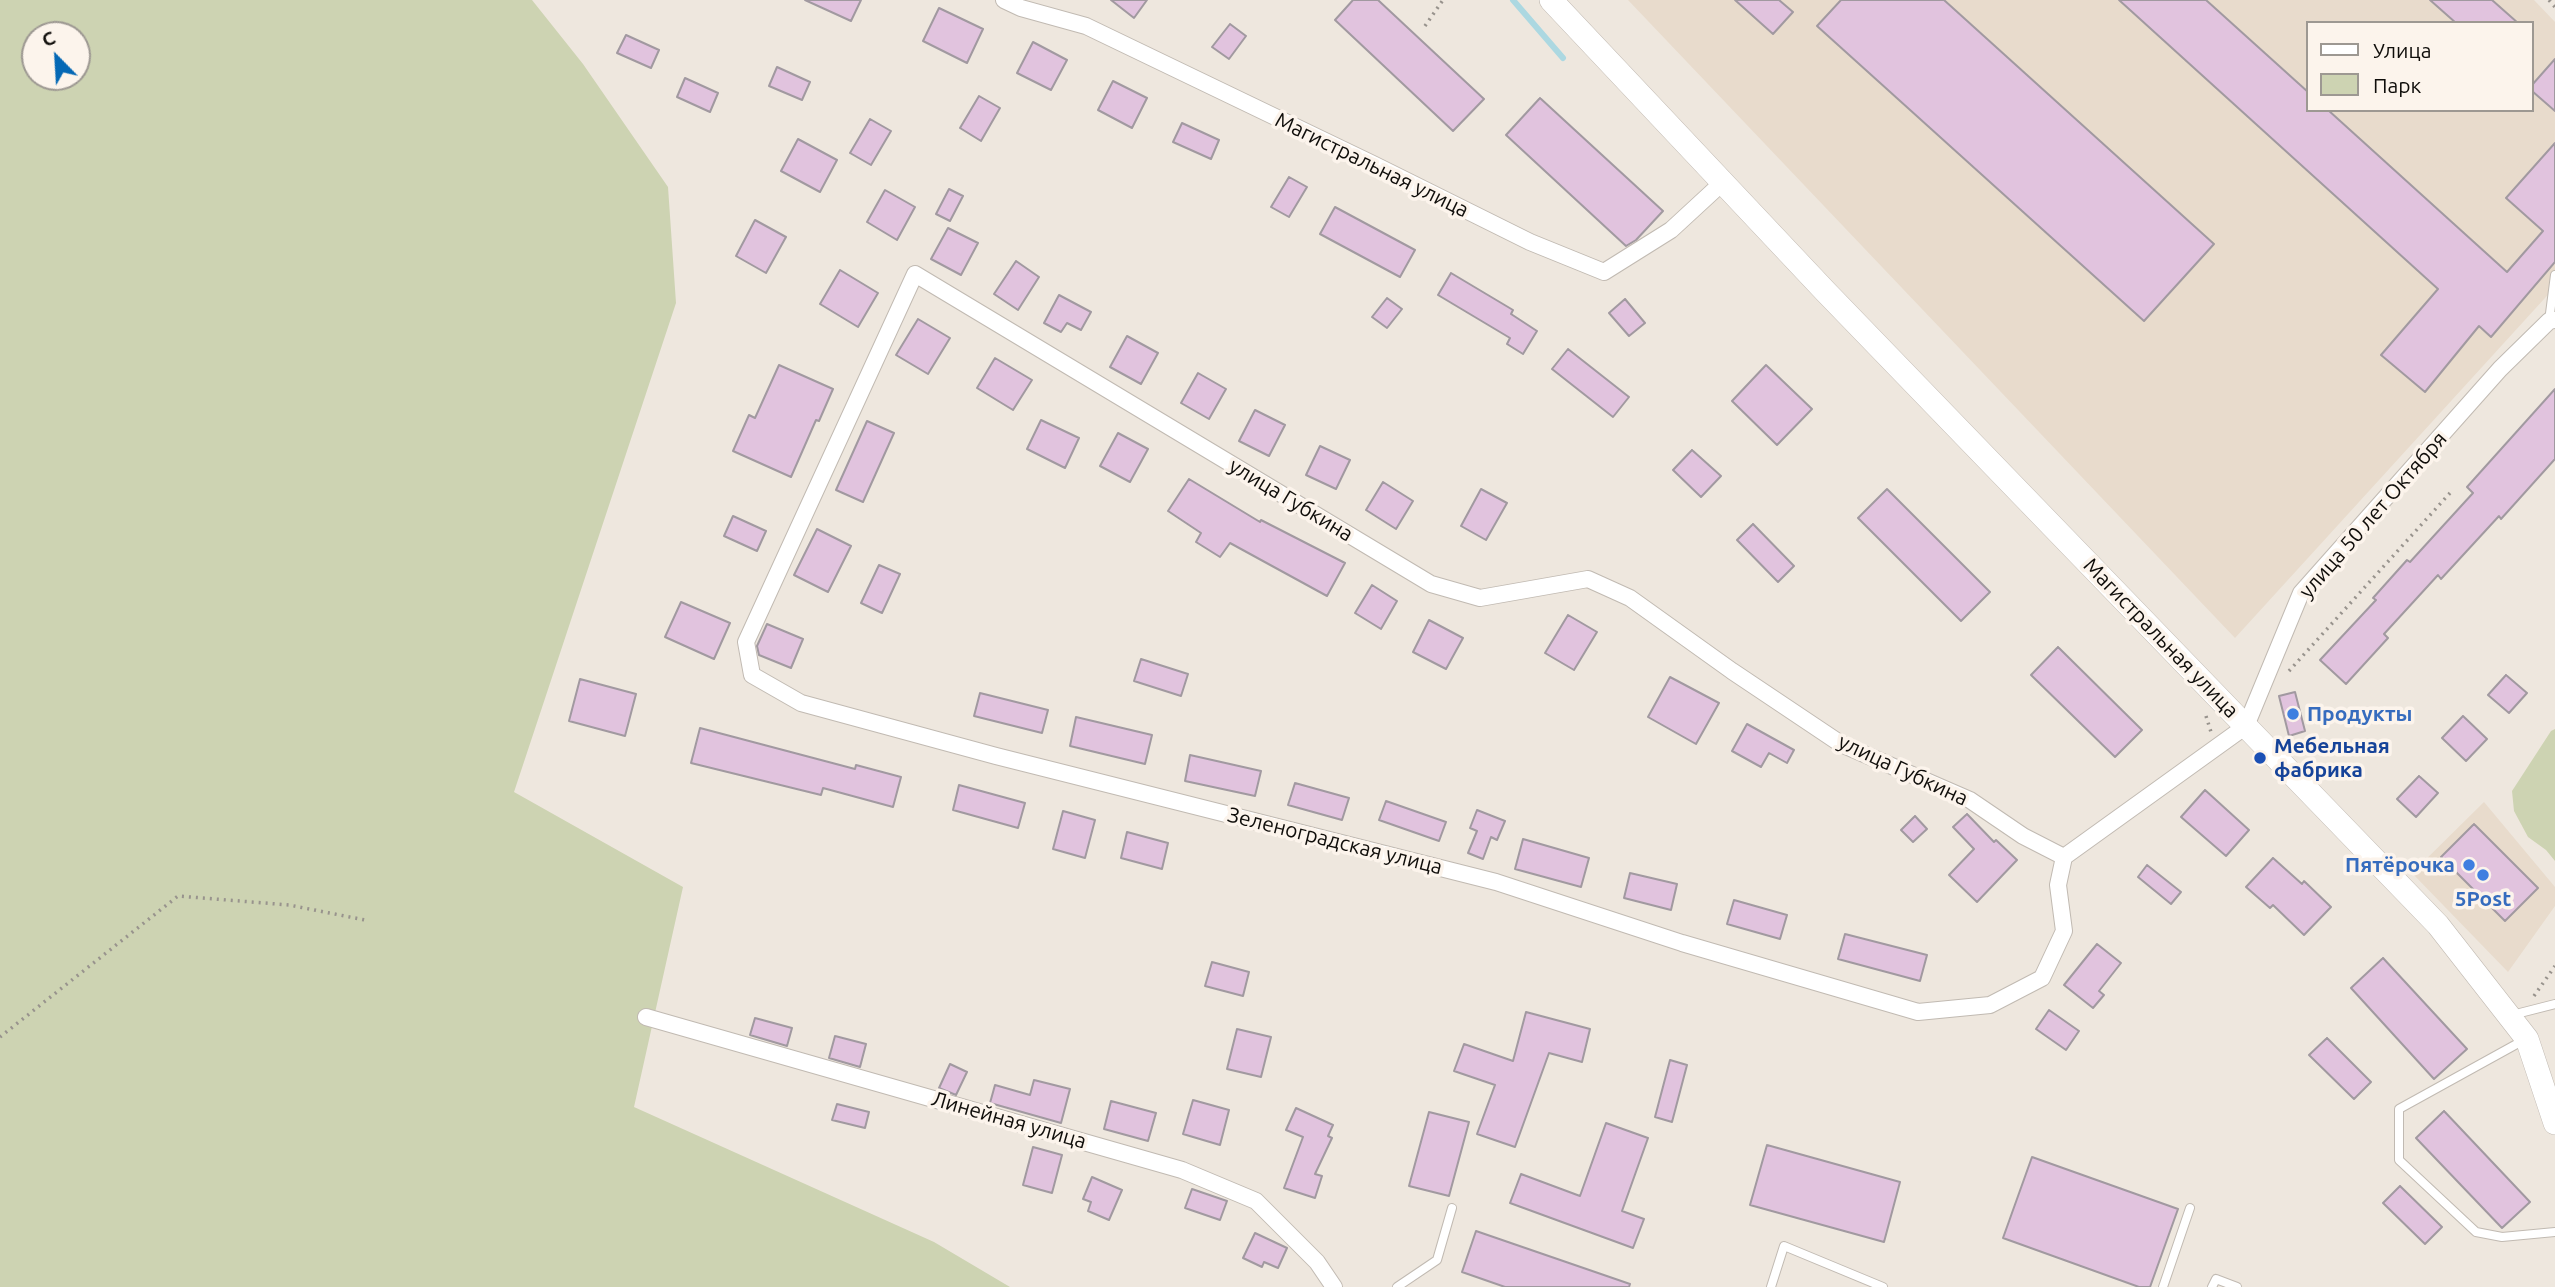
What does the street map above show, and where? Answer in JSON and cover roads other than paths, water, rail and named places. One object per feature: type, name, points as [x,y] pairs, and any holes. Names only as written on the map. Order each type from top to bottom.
[{"type":"main road","name":"Магистральная улица","points":[[1551,0],[1722,183],[2438,925],[2516,1014],[2555,1123]]},
{"type":"street","name":"Магистральная улица","points":[[1004,0],[1021,8],[1086,26],[1530,242],[1604,272],[1671,230],[1722,183]]},
{"type":"street","name":"улица Губкина","points":[[752,675],[746,642],[915,275],[1431,584],[1480,598],[1588,579],[1630,598],[1841,744],[1970,800],[2023,836],[2064,857]]},
{"type":"street","name":"улица 50 лет Октября","points":[[2246,726],[2301,593],[2500,369],[2552,320]]},
{"type":"street","name":"Зеленоградская улица","points":[[752,675],[801,703],[996,756],[1496,882],[1682,943],[1918,1012],[1990,1005],[2042,978],[2064,931],[2059,885],[2064,857]]},
{"type":"street","points":[[2064,857],[2246,726]]},
{"type":"street","name":"Линейная улица","points":[[646,1017],[1182,1170],[1256,1201],[1317,1262],[1334,1287]]},
{"type":"lane","points":[[2552,320],[2555,275]]},
{"type":"lane","points":[[2516,1014],[2555,1004]]},
{"type":"lane","points":[[2527,1039],[2399,1109],[2399,1160],[2476,1232],[2502,1237],[2555,1232]]},
{"type":"lane","points":[[1397,1287],[1437,1260],[1452,1208]]},
{"type":"lane","points":[[2163,1287],[2190,1208]]},
{"type":"lane","points":[[1771,1287],[1784,1246],[1883,1287]]},
{"type":"lane","points":[[2212,1287],[2216,1279],[2237,1287]]},
{"type":"waterway","points":[[1513,0],[1563,58]]},
{"type":"place","name":"Продукты","points":[[2293,714]]},
{"type":"place","name":"Мебельная фабрика","points":[[2260,758]]},
{"type":"place","name":"Пятёрочка","points":[[2469,865]]},
{"type":"place","name":"5Post","points":[[2483,875]]}]
